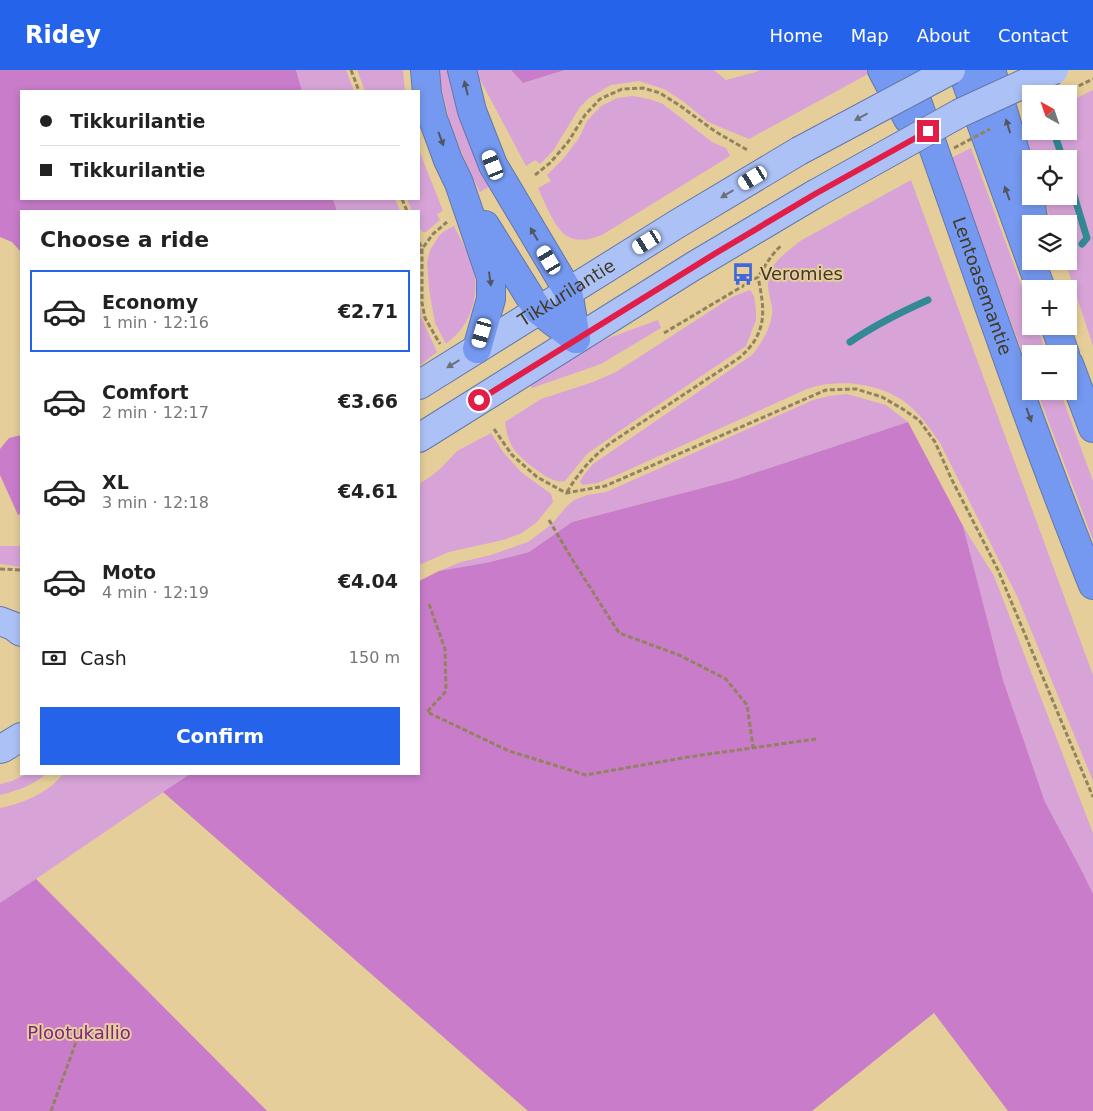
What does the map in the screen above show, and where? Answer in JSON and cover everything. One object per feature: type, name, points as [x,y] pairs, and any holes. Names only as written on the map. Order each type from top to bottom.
[{"type":"highway","points":[[424,70],[433,118],[448,160],[459,183],[538,310],[576,340]]},
{"type":"highway","points":[[462,70],[472,111],[493,165],[568,291],[576,340]]},
{"type":"highway","points":[[882,70],[953,202]]},
{"type":"highway","name":"Lentoasemantie","points":[[906,70],[994,320],[1073,536],[1093,585]]},
{"type":"highway","points":[[962,70],[1039,280]]},
{"type":"highway","points":[[991,70],[1032,215]]},
{"type":"highway","points":[[459,183],[491,277],[491,300],[477,349]]},
{"type":"highway","points":[[1077,385],[1093,428]]},
{"type":"main road","name":"Tikkurilantie","points":[[420,384],[568,291],[799,151],[951,70]]},
{"type":"main road","points":[[420,437],[692,267],[815,194],[960,113],[1062,80]]},
{"type":"main road","points":[[0,749],[20,738]]},
{"type":"path","points":[[351,70],[359,90]]},
{"type":"path","points":[[1062,80],[1093,79]]},
{"type":"path","points":[[535,175],[550,163],[568,142],[585,115],[600,99],[622,89],[643,88],[660,93],[679,104],[716,132],[753,153]]},
{"type":"path","points":[[420,252],[433,234],[451,218]]},
{"type":"path","points":[[664,333],[758,277],[778,248],[786,242]]},
{"type":"path","points":[[420,244],[422,249],[422,303],[425,318],[442,348]]},
{"type":"path","points":[[566,493],[574,480],[598,453],[739,358],[749,349],[756,338],[763,320],[763,302],[758,277]]},
{"type":"path","points":[[494,429],[512,455],[537,477],[566,493],[605,486],[826,390],[856,388],[882,397],[901,408],[919,420],[935,442],[951,478],[998,570],[1093,797]]},
{"type":"path","points":[[549,520],[619,633],[679,655],[726,679],[747,705],[753,748]]},
{"type":"path","points":[[0,569],[20,570]]},
{"type":"path","points":[[429,604],[445,649],[446,691],[427,712],[509,751],[586,775],[688,757],[816,739]]},
{"type":"path","points":[[51,1111],[76,1042]]},
{"type":"green space","points":[[0,70],[296,70],[302,90],[20,90],[20,200],[333,200],[337,210],[20,210],[20,251],[12,242],[0,237]]},
{"type":"green space","points":[[296,70],[346,70],[354,90],[302,90]]},
{"type":"green space","points":[[357,70],[403,70],[405,90],[365,90]]},
{"type":"green space","points":[[437,70],[451,70],[490,186],[480,192],[450,123]]},
{"type":"green space","points":[[475,70],[511,70],[523,83],[565,70],[714,70],[726,80],[760,70],[866,70],[868,74],[749,139],[708,122],[684,102],[664,89],[639,81],[611,85],[589,98],[580,107],[553,151],[540,164],[535,160],[526,166]]},
{"type":"green space","points":[[511,70],[565,70],[523,83]]},
{"type":"green space","points":[[1093,90],[1093,346],[1077,297],[1077,280],[1071,280],[1068,270],[1077,270],[1077,215],[1049,215],[1046,205],[1077,205],[1077,150],[1028,150],[1024,140],[1078,140],[1078,98]]},
{"type":"green space","points":[[633,96],[663,104],[712,142],[726,148],[730,156],[602,235],[585,240],[571,238],[558,227],[538,188],[551,181],[547,175],[564,158],[579,138],[587,121],[601,106],[617,98]]},
{"type":"green space","points":[[971,148],[1022,287],[1022,335],[1040,335],[1044,345],[1022,345],[1022,351],[951,158]]},
{"type":"green space","points":[[420,153],[443,211],[437,214],[440,220],[426,232],[423,232],[420,229],[420,210],[412,210],[407,200],[420,200]]},
{"type":"green space","points":[[911,180],[1093,675],[1093,781],[1017,596],[940,443],[915,411],[903,400],[873,387],[862,385],[840,383],[807,389],[617,475],[597,483],[583,485],[580,482],[593,464],[752,355],[762,341],[771,320],[772,310],[768,281],[774,265],[783,255],[800,241]]},
{"type":"green space","points":[[333,200],[395,200],[400,210],[337,210]]},
{"type":"green space","points":[[454,226],[473,266],[475,294],[467,320],[446,344],[435,323],[429,289],[427,262],[430,250],[439,236]]},
{"type":"green space","points":[[750,290],[754,296],[756,320],[746,346],[587,454],[565,481],[552,479],[533,468],[513,448],[505,422],[541,399],[593,382],[616,372],[732,297]]},
{"type":"green space","points":[[420,308],[421,317],[437,352],[420,365]]},
{"type":"green space","points":[[658,320],[661,328],[601,364],[532,388],[530,385],[588,348],[611,337]]},
{"type":"green space","points":[[847,394],[886,405],[908,422],[733,480],[572,522],[529,552],[490,562],[439,571],[461,562],[491,555],[528,542],[552,524],[574,500],[587,495],[606,492],[813,400]]},
{"type":"green space","points":[[1040,400],[1063,400],[1093,481],[1093,540]]},
{"type":"green space","points":[[908,422],[963,526],[1003,680],[1045,802],[1093,894],[1093,1111],[1008,1111],[934,1013],[812,1111],[528,1111],[163,792],[188,775],[420,775],[420,580],[439,571],[490,562],[529,552],[572,522],[733,480]]},
{"type":"green space","points":[[491,433],[503,452],[521,472],[551,494],[553,502],[537,522],[522,533],[503,540],[449,552],[420,565],[420,483],[441,468],[457,451]]},
{"type":"green space","points":[[20,435],[20,514],[18,515],[0,475],[0,449],[9,438]]},
{"type":"green space","points":[[963,526],[994,576],[1093,833],[1093,894],[1045,802],[1003,680]]},
{"type":"green space","points":[[0,546],[20,546],[20,567],[0,564]]},
{"type":"green space","points":[[24,775],[45,775],[13,792],[0,795],[0,784]]},
{"type":"green space","name":"Plootukallio","points":[[62,775],[189,775],[36,879],[267,1111],[0,1111],[0,808],[35,796],[57,781]]},
{"type":"green space","name":"Plootukallio","points":[[36,879],[267,1111],[0,1111],[0,903]]},
{"type":"waterway","points":[[1056,140],[1060,150]]},
{"type":"waterway","points":[[1077,205],[1087,238],[1082,244]]},
{"type":"waterway","points":[[850,342],[888,319],[928,300]]},
{"type":"place","name":"Veromies","points":[[743,274]]},
{"type":"route","points":[[479,400],[716,253],[815,194],[928,131]]}]
